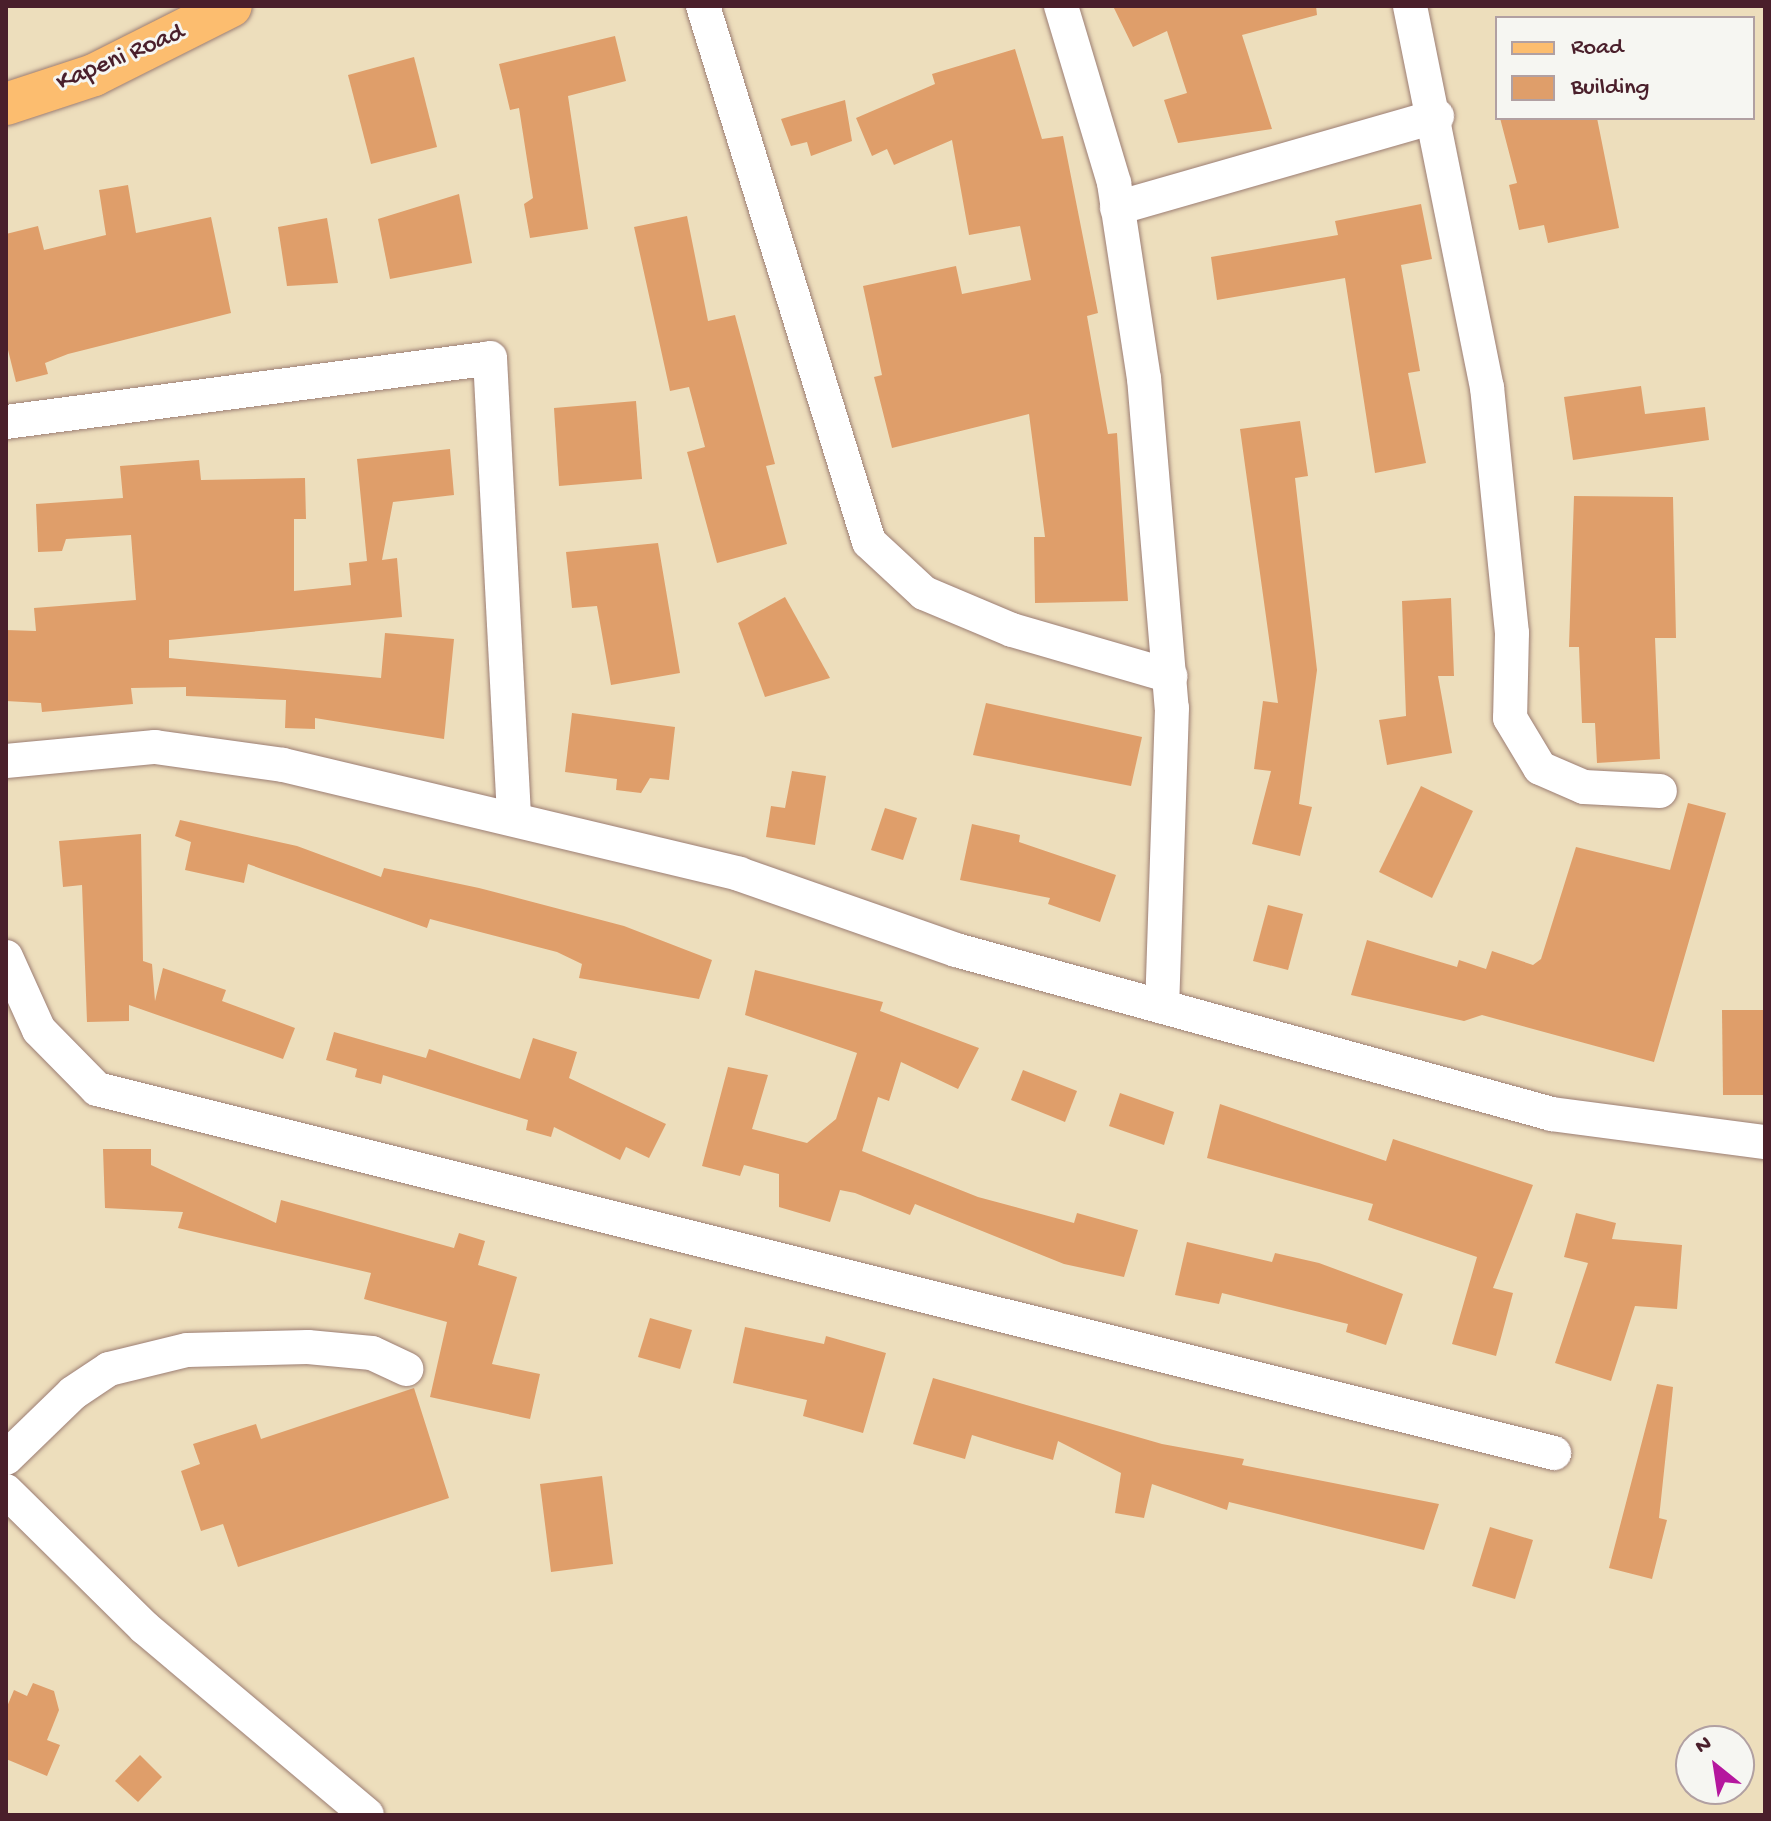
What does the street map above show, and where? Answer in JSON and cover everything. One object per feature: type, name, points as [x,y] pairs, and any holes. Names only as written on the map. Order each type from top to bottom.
[{"type":"main road","name":"Kapeni Road","points":[[6,104],[121,64],[231,6]]},
{"type":"street","points":[[703,6],[869,542],[924,593],[1012,630],[1170,676]]},
{"type":"street","points":[[1061,6],[1117,208],[1144,378],[1170,676],[1162,1007]]},
{"type":"street","points":[[1410,6],[1437,116],[1487,387],[1512,633],[1510,718],[1540,768],[1584,787],[1660,791]]},
{"type":"street","points":[[1117,208],[1437,116]]},
{"type":"street","points":[[6,422],[490,358],[514,818]]},
{"type":"street","points":[[6,761],[155,747],[283,765],[739,874],[956,950],[1552,1114],[1765,1142]]},
{"type":"street","points":[[6,957],[39,1030],[97,1089],[1554,1453]]},
{"type":"street","points":[[6,1458],[73,1393],[109,1369],[187,1350],[308,1347],[372,1353],[407,1369]]},
{"type":"street","points":[[6,1491],[145,1628],[367,1815]]},
{"type":"building","points":[[1113,6],[1316,6],[1317,15],[1242,35],[1272,129],[1178,143],[1164,100],[1187,93],[1167,31],[1133,47]]},
{"type":"building","points":[[615,36],[626,81],[568,96],[588,229],[530,238],[524,204],[533,198],[519,108],[510,110],[499,64]]},
{"type":"building","points":[[1015,49],[1042,139],[1063,136],[1098,313],[1087,316],[1108,434],[1117,433],[1128,601],[1035,603],[1034,537],[1045,537],[1029,414],[892,448],[874,377],[882,375],[863,286],[956,266],[962,294],[1031,280],[1020,226],[969,235],[952,140],[894,165],[887,149],[872,156],[856,118],[935,84],[932,74]]},
{"type":"building","points":[[414,57],[437,147],[371,164],[348,75]]},
{"type":"building","points":[[845,100],[852,141],[811,156],[807,142],[791,146],[781,119]]},
{"type":"building","points":[[1501,120],[1597,120],[1619,228],[1548,243],[1544,225],[1519,230],[1509,185],[1517,183]]},
{"type":"building","points":[[128,185],[136,233],[211,217],[231,313],[68,354],[45,363],[48,374],[16,382],[6,342],[6,234],[38,226],[44,250],[106,235],[99,190]]},
{"type":"building","points":[[459,194],[472,263],[390,279],[378,219]]},
{"type":"building","points":[[1421,204],[1432,259],[1401,265],[1420,371],[1408,373],[1426,463],[1375,473],[1345,278],[1217,300],[1211,257],[1338,235],[1335,221]]},
{"type":"building","points":[[687,216],[708,321],[735,315],[775,464],[766,466],[787,544],[717,563],[687,452],[705,447],[689,387],[670,391],[634,227]]},
{"type":"building","points":[[327,218],[338,283],[287,286],[278,227]]},
{"type":"building","points":[[1641,386],[1645,414],[1705,407],[1709,440],[1573,460],[1564,397]]},
{"type":"building","points":[[636,401],[642,479],[559,486],[554,408]]},
{"type":"building","points":[[1300,421],[1308,476],[1295,478],[1317,670],[1299,804],[1312,807],[1300,856],[1252,844],[1271,771],[1254,769],[1263,701],[1278,703],[1240,429]]},
{"type":"building","points":[[450,449],[454,495],[393,502],[382,560],[397,558],[402,617],[169,640],[169,658],[381,678],[385,633],[454,639],[444,739],[315,718],[315,729],[285,728],[286,700],[186,696],[186,687],[131,688],[133,704],[42,712],[41,703],[6,701],[6,630],[36,631],[34,608],[136,600],[131,535],[66,539],[62,551],[38,552],[36,504],[123,498],[120,466],[199,460],[201,480],[305,478],[306,519],[294,519],[294,591],[351,585],[349,563],[367,561],[357,459]]},
{"type":"building","points":[[1574,496],[1673,497],[1676,638],[1655,638],[1660,759],[1597,763],[1595,723],[1582,723],[1579,647],[1569,647]]},
{"type":"building","points":[[658,543],[680,673],[611,685],[597,606],[572,608],[566,552]]},
{"type":"building","points":[[785,597],[830,678],[765,697],[738,623]]},
{"type":"building","points":[[1451,598],[1454,676],[1438,676],[1452,753],[1387,765],[1379,720],[1406,716],[1402,601]]},
{"type":"building","points":[[986,703],[1142,737],[1131,786],[973,755]]},
{"type":"building","points":[[572,713],[675,727],[669,780],[650,778],[641,793],[616,790],[617,779],[565,772]]},
{"type":"building","points":[[792,771],[826,776],[815,845],[766,837],[771,806],[785,808]]},
{"type":"building","points":[[1421,786],[1473,811],[1432,898],[1379,872]]},
{"type":"building","points":[[1688,803],[1726,813],[1654,1062],[1482,1015],[1464,1021],[1351,995],[1367,940],[1457,967],[1459,960],[1486,969],[1492,951],[1533,965],[1541,959],[1576,847],[1670,870]]},
{"type":"building","points":[[885,808],[917,818],[903,860],[871,850]]},
{"type":"building","points":[[180,820],[297,846],[381,877],[384,868],[479,888],[624,926],[712,960],[699,999],[579,978],[582,964],[557,952],[430,919],[427,928],[248,864],[244,883],[185,870],[191,842],[175,836]]},
{"type":"building","points":[[972,824],[1020,835],[1019,842],[1116,875],[1100,922],[1048,904],[1050,898],[960,880]]},
{"type":"building","points":[[141,834],[143,961],[152,964],[155,1001],[163,968],[226,990],[222,1001],[295,1028],[283,1059],[129,1005],[129,1021],[87,1022],[82,885],[63,887],[59,841]]},
{"type":"building","points":[[1268,905],[1303,914],[1288,970],[1253,961]]},
{"type":"building","points":[[755,970],[883,1002],[880,1011],[979,1048],[958,1089],[901,1062],[889,1101],[878,1097],[862,1151],[978,1197],[1074,1223],[1077,1213],[1138,1230],[1124,1277],[1064,1264],[915,1204],[910,1215],[840,1190],[830,1222],[779,1207],[779,1174],[744,1165],[740,1176],[702,1166],[728,1067],[768,1075],[752,1129],[807,1143],[836,1119],[857,1053],[745,1015]]},
{"type":"building","points":[[1722,1010],[1765,1010],[1765,1095],[1723,1095]]},
{"type":"building","points":[[334,1032],[426,1058],[429,1049],[520,1079],[533,1038],[577,1052],[569,1078],[666,1124],[649,1158],[626,1147],[620,1160],[554,1127],[551,1137],[526,1130],[528,1120],[383,1075],[381,1084],[355,1077],[357,1069],[326,1060]]},
{"type":"building","points":[[1023,1070],[1077,1091],[1065,1122],[1011,1100]]},
{"type":"building","points":[[1120,1093],[1174,1112],[1164,1145],[1109,1126]]},
{"type":"building","points":[[1220,1104],[1386,1161],[1393,1139],[1533,1185],[1493,1288],[1513,1293],[1496,1356],[1452,1344],[1477,1257],[1368,1220],[1373,1204],[1207,1158]]},
{"type":"building","points":[[103,1149],[151,1149],[151,1165],[276,1223],[281,1200],[454,1248],[459,1233],[485,1241],[478,1265],[517,1277],[492,1364],[540,1374],[530,1419],[430,1397],[447,1322],[364,1299],[371,1273],[178,1228],[183,1212],[105,1208]]},
{"type":"building","points":[[1576,1213],[1616,1223],[1612,1239],[1682,1245],[1677,1309],[1635,1306],[1611,1381],[1555,1363],[1588,1263],[1564,1257]]},
{"type":"building","points":[[1187,1242],[1272,1262],[1275,1253],[1319,1263],[1403,1294],[1386,1345],[1346,1332],[1348,1324],[1222,1293],[1219,1304],[1175,1295]]},
{"type":"building","points":[[650,1318],[692,1330],[680,1369],[638,1357]]},
{"type":"building","points":[[745,1327],[824,1344],[826,1336],[886,1353],[863,1433],[803,1416],[807,1400],[733,1383]]},
{"type":"building","points":[[933,1378],[1162,1444],[1244,1459],[1242,1465],[1439,1504],[1424,1550],[1229,1502],[1227,1510],[1152,1484],[1144,1518],[1115,1513],[1121,1473],[1058,1441],[1053,1460],[972,1435],[965,1459],[913,1444]]},
{"type":"building","points":[[1657,1384],[1673,1387],[1659,1518],[1667,1520],[1652,1579],[1609,1568]]},
{"type":"building","points":[[414,1388],[449,1498],[238,1567],[223,1524],[201,1531],[181,1471],[200,1464],[193,1444],[256,1424],[261,1439]]},
{"type":"building","points":[[602,1476],[613,1564],[551,1572],[540,1484]]},
{"type":"building","points":[[1490,1527],[1533,1540],[1515,1599],[1472,1586]]},
{"type":"building","points":[[33,1683],[54,1691],[59,1710],[47,1740],[60,1745],[47,1776],[6,1759],[6,1709],[14,1690],[27,1696]]},
{"type":"building","points":[[140,1755],[162,1777],[138,1802],[115,1781]]}]
